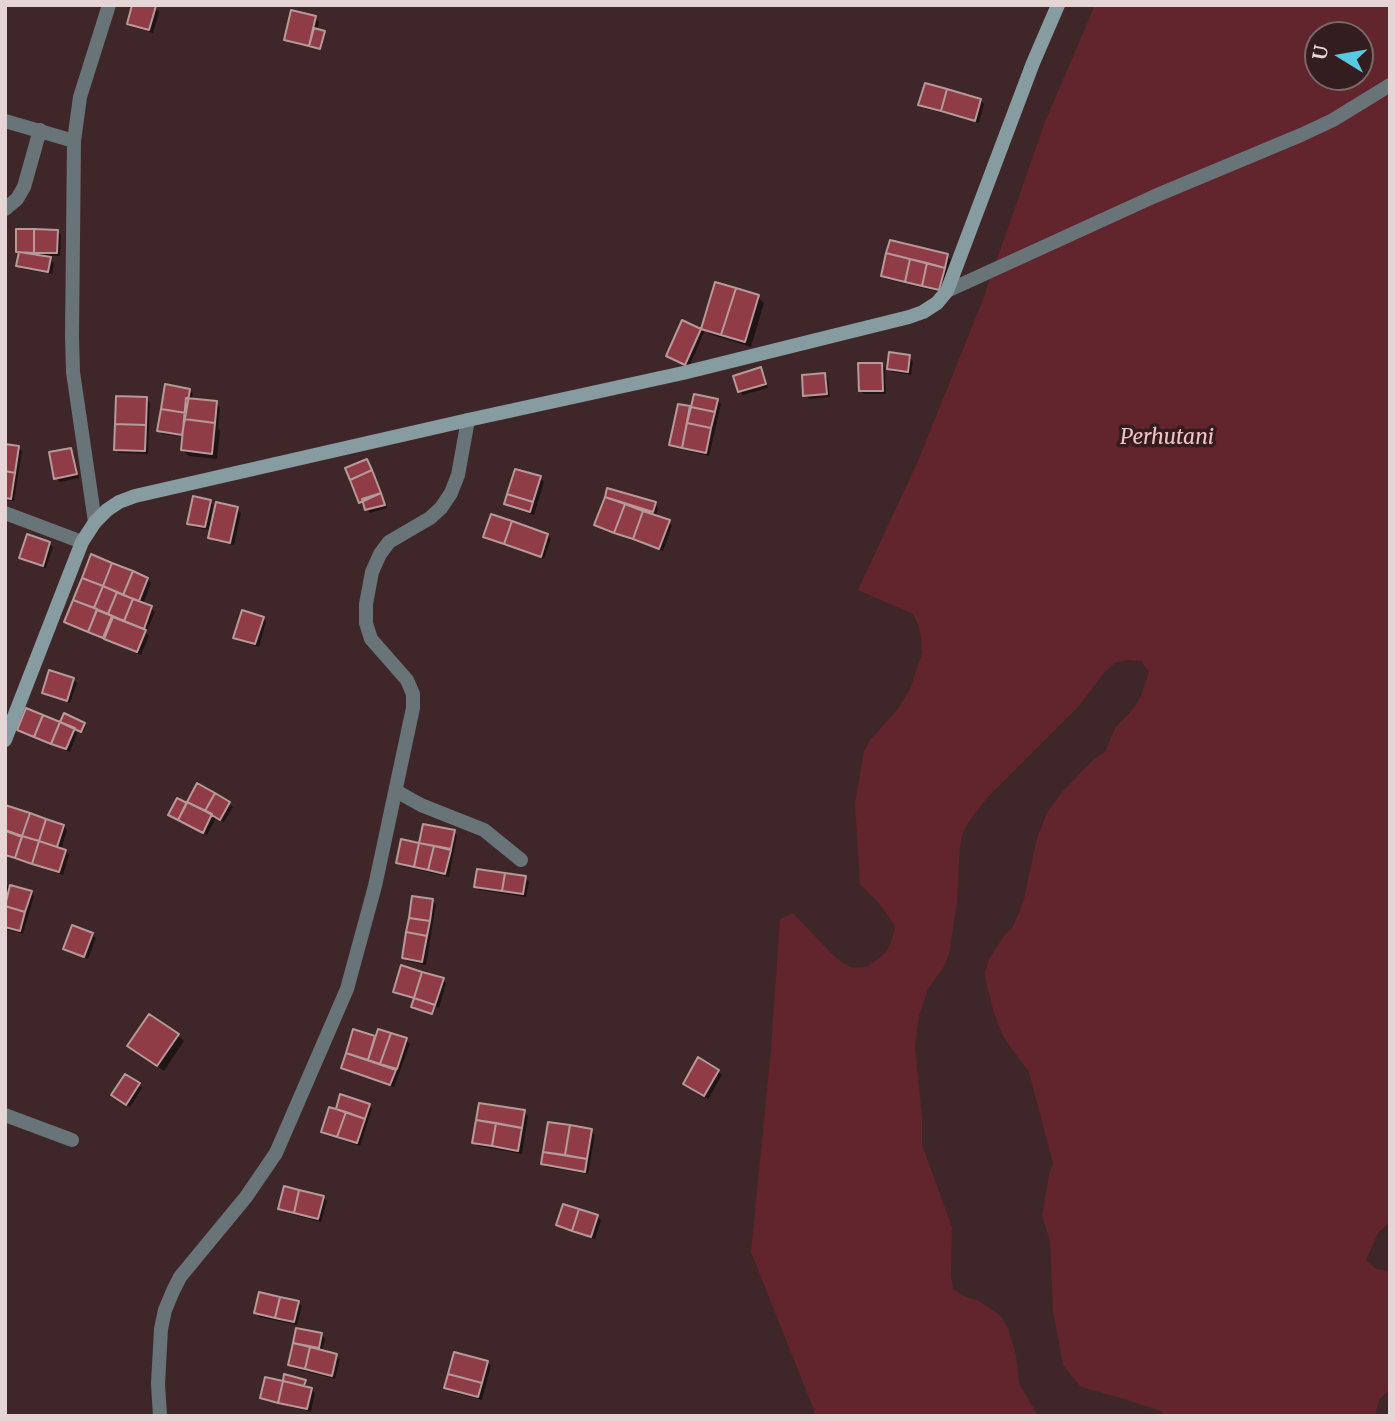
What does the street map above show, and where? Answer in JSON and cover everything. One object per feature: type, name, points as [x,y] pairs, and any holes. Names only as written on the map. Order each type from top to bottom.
[{"type":"street","points":[[95,522],[73,372],[74,141],[80,97],[109,5]]},
{"type":"street","points":[[5,740],[82,542],[95,522],[114,505],[135,496],[683,373],[909,317],[937,303],[947,291],[1033,63],[1058,5]]},
{"type":"street","points":[[947,291],[1155,196],[1301,135],[1333,120],[1390,86]]},
{"type":"street","points":[[5,121],[74,141]]},
{"type":"street","points":[[5,209],[17,200],[24,187],[40,130]]},
{"type":"street","points":[[160,1416],[159,1350],[165,1310],[180,1277],[234,1214],[276,1153],[347,989],[375,886],[414,708],[413,694],[407,680],[371,639],[366,623],[366,604],[372,572],[389,542],[430,518],[451,493],[458,475],[468,420]]},
{"type":"street","points":[[5,513],[82,542]]},
{"type":"street","points":[[396,791],[421,805],[484,830],[521,860]]},
{"type":"street","points":[[5,1115],[72,1140]]},
{"type":"green space","name":"Perhutani","points":[[1095,5],[1390,5],[1390,1222],[1378,1233],[1366,1260],[1376,1269],[1390,1271],[1390,1389],[1379,1400],[1375,1416],[1166,1416],[1160,1411],[1081,1387],[1063,1365],[1053,1311],[1050,1241],[1042,1216],[1053,1163],[1029,1072],[1004,1038],[994,1013],[985,973],[989,959],[1019,913],[1037,838],[1047,813],[1063,791],[1094,759],[1105,752],[1115,728],[1134,708],[1149,672],[1141,661],[1115,663],[1104,673],[1079,706],[987,798],[970,820],[960,846],[957,902],[949,955],[928,989],[919,1016],[915,1046],[922,1145],[952,1227],[953,1289],[979,1301],[1001,1316],[1008,1328],[1016,1355],[1019,1383],[1038,1416],[815,1416],[751,1252],[771,1049],[780,919],[793,913],[831,953],[853,968],[866,967],[877,960],[887,951],[892,939],[895,926],[879,903],[860,884],[855,803],[864,752],[870,740],[897,710],[910,689],[922,653],[921,639],[913,614],[858,590],[918,461],[982,302],[1045,122]]},
{"type":"building","points":[[132,5],[156,6],[149,30],[127,24]]},
{"type":"building","points":[[291,10],[316,16],[309,46],[284,40]]},
{"type":"building","points":[[314,28],[325,31],[320,49],[309,46]]},
{"type":"building","points":[[925,83],[947,89],[941,111],[918,105]]},
{"type":"building","points":[[947,89],[981,99],[975,121],[941,111]]},
{"type":"building","points":[[16,229],[34,229],[34,253],[16,252]]},
{"type":"building","points":[[34,229],[58,230],[57,253],[34,253]]},
{"type":"building","points":[[890,240],[948,254],[945,268],[886,253]]},
{"type":"building","points":[[19,252],[51,257],[48,272],[16,266]]},
{"type":"building","points":[[886,253],[910,259],[905,282],[881,276]]},
{"type":"building","points":[[910,259],[927,263],[922,286],[905,282]]},
{"type":"building","points":[[927,263],[945,268],[939,290],[922,286]]},
{"type":"building","points":[[715,282],[736,288],[721,335],[701,329]]},
{"type":"building","points":[[736,288],[759,295],[745,342],[721,335]]},
{"type":"building","points":[[682,320],[701,329],[685,365],[666,356]]},
{"type":"building","points":[[889,352],[910,355],[908,372],[887,369]]},
{"type":"building","points":[[858,363],[882,363],[883,391],[859,391]]},
{"type":"building","points":[[761,367],[766,384],[738,392],[733,376]]},
{"type":"building","points":[[825,373],[827,394],[803,396],[802,375]]},
{"type":"building","points":[[165,384],[190,389],[186,413],[161,409]]},
{"type":"building","points":[[694,394],[718,399],[715,412],[691,407]]},
{"type":"building","points":[[116,396],[147,397],[146,425],[115,424]]},
{"type":"building","points":[[186,398],[217,401],[215,423],[184,419]]},
{"type":"building","points":[[678,404],[690,406],[682,448],[669,445]]},
{"type":"building","points":[[691,407],[715,412],[711,428],[687,423]]},
{"type":"building","points":[[161,409],[186,413],[182,435],[157,431]]},
{"type":"building","points":[[184,419],[215,423],[212,454],[181,450]]},
{"type":"building","points":[[687,423],[711,428],[706,453],[682,448]]},
{"type":"building","points":[[115,424],[146,425],[145,451],[114,450]]},
{"type":"building","points":[[5,444],[19,446],[15,473],[5,471]]},
{"type":"building","points":[[71,448],[77,474],[54,479],[49,452]]},
{"type":"building","points":[[367,459],[372,470],[350,480],[345,468]]},
{"type":"building","points":[[515,469],[541,476],[533,502],[507,494]]},
{"type":"building","points":[[372,470],[381,493],[359,503],[350,480]]},
{"type":"building","points":[[5,471],[15,473],[11,499],[5,498]]},
{"type":"building","points":[[607,488],[656,502],[653,512],[605,497]]},
{"type":"building","points":[[381,493],[385,505],[365,510],[362,499]]},
{"type":"building","points":[[507,494],[533,502],[530,512],[504,504]]},
{"type":"building","points":[[193,496],[211,500],[205,527],[187,524]]},
{"type":"building","points":[[605,497],[625,504],[614,533],[594,525]]},
{"type":"building","points":[[216,502],[238,507],[230,543],[208,538]]},
{"type":"building","points":[[625,504],[643,511],[633,539],[614,533]]},
{"type":"building","points":[[643,511],[670,520],[659,549],[633,539]]},
{"type":"building","points":[[491,514],[512,521],[504,544],[483,537]]},
{"type":"building","points":[[512,521],[548,534],[541,557],[504,544]]},
{"type":"building","points":[[27,534],[50,542],[43,566],[19,558]]},
{"type":"building","points":[[91,554],[112,563],[103,586],[82,578]]},
{"type":"building","points":[[112,563],[133,571],[123,595],[103,586]]},
{"type":"building","points":[[133,571],[148,578],[139,601],[123,595]]},
{"type":"building","points":[[82,578],[103,586],[94,608],[73,600]]},
{"type":"building","points":[[103,586],[117,592],[108,614],[94,608]]},
{"type":"building","points":[[117,592],[133,599],[124,621],[108,614]]},
{"type":"building","points":[[133,599],[152,606],[144,629],[124,621]]},
{"type":"building","points":[[73,600],[97,609],[88,632],[64,622]]},
{"type":"building","points":[[97,610],[112,616],[103,638],[88,632]]},
{"type":"building","points":[[242,610],[264,617],[255,644],[233,638]]},
{"type":"building","points":[[113,617],[146,630],[137,652],[104,639]]},
{"type":"building","points":[[49,670],[74,678],[67,701],[42,693]]},
{"type":"building","points":[[26,708],[43,715],[34,737],[17,730]]},
{"type":"building","points":[[64,713],[85,723],[81,732],[60,722]]},
{"type":"building","points":[[43,715],[60,722],[51,744],[34,737]]},
{"type":"building","points":[[60,722],[75,728],[66,749],[51,744]]},
{"type":"building","points":[[197,783],[215,793],[205,811],[187,802]]},
{"type":"building","points":[[215,793],[230,802],[220,820],[205,811]]},
{"type":"building","points":[[177,798],[187,803],[178,820],[168,815]]},
{"type":"building","points":[[187,802],[212,814],[203,833],[178,820]]},
{"type":"building","points":[[5,805],[30,813],[22,836],[5,830]]},
{"type":"building","points":[[30,813],[46,819],[39,841],[22,836]]},
{"type":"building","points":[[46,819],[64,825],[57,847],[39,841]]},
{"type":"building","points":[[423,824],[455,830],[451,849],[419,843]]},
{"type":"building","points":[[6,831],[22,837],[15,858],[5,855]]},
{"type":"building","points":[[22,836],[39,841],[32,864],[15,858]]},
{"type":"building","points":[[401,839],[419,843],[414,867],[396,863]]},
{"type":"building","points":[[39,841],[66,850],[59,872],[32,864]]},
{"type":"building","points":[[419,843],[434,846],[428,870],[414,867]]},
{"type":"building","points":[[434,846],[451,850],[445,874],[428,870]]},
{"type":"building","points":[[477,869],[505,873],[502,891],[474,887]]},
{"type":"building","points":[[505,873],[526,876],[523,894],[502,891]]},
{"type":"building","points":[[10,885],[32,891],[25,912],[5,906]]},
{"type":"building","points":[[412,896],[433,899],[430,921],[409,918]]},
{"type":"building","points":[[5,906],[25,912],[20,931],[5,927]]},
{"type":"building","points":[[409,918],[430,921],[427,936],[406,932]]},
{"type":"building","points":[[72,925],[93,933],[84,957],[63,949]]},
{"type":"building","points":[[406,932],[427,936],[422,962],[402,958]]},
{"type":"building","points":[[401,965],[422,972],[414,998],[393,992]]},
{"type":"building","points":[[422,972],[444,978],[435,1005],[414,998]]},
{"type":"building","points":[[414,998],[435,1005],[432,1014],[411,1007]]},
{"type":"building","points":[[149,1014],[179,1034],[157,1066],[127,1046]]},
{"type":"building","points":[[353,1029],[375,1036],[368,1060],[346,1053]]},
{"type":"building","points":[[378,1029],[391,1033],[380,1064],[368,1060]]},
{"type":"building","points":[[391,1033],[407,1038],[397,1069],[380,1064]]},
{"type":"building","points":[[346,1053],[396,1070],[390,1085],[341,1068]]},
{"type":"building","points":[[698,1057],[719,1070],[704,1096],[683,1084]]},
{"type":"building","points":[[125,1074],[140,1083],[126,1105],[111,1095]]},
{"type":"building","points":[[340,1094],[370,1104],[365,1119],[336,1109]]},
{"type":"building","points":[[479,1103],[525,1110],[522,1128],[476,1120]]},
{"type":"building","points":[[329,1107],[346,1112],[337,1137],[321,1132]]},
{"type":"building","points":[[346,1112],[365,1119],[357,1143],[337,1137]]},
{"type":"building","points":[[476,1120],[496,1123],[492,1146],[472,1143]]},
{"type":"building","points":[[548,1122],[570,1125],[565,1155],[543,1152]]},
{"type":"building","points":[[496,1123],[522,1128],[518,1151],[492,1146]]},
{"type":"building","points":[[570,1125],[592,1129],[587,1159],[565,1155]]},
{"type":"building","points":[[543,1152],[587,1159],[585,1172],[541,1164]]},
{"type":"building","points":[[284,1186],[299,1190],[294,1213],[278,1209]]},
{"type":"building","points":[[299,1190],[324,1196],[318,1219],[294,1213]]},
{"type":"building","points":[[563,1204],[579,1209],[572,1231],[556,1225]]},
{"type":"building","points":[[579,1209],[598,1215],[591,1237],[572,1231]]},
{"type":"building","points":[[259,1292],[280,1297],[275,1318],[254,1313]]},
{"type":"building","points":[[280,1297],[299,1301],[294,1322],[275,1318]]},
{"type":"building","points":[[296,1328],[322,1333],[319,1348],[293,1343]]},
{"type":"building","points":[[293,1343],[310,1347],[305,1369],[288,1365]]},
{"type":"building","points":[[310,1347],[337,1354],[332,1376],[305,1369]]},
{"type":"building","points":[[454,1352],[488,1361],[482,1383],[448,1374]]},
{"type":"building","points":[[284,1374],[306,1380],[304,1386],[283,1381]]},
{"type":"building","points":[[448,1374],[482,1383],[478,1397],[444,1388]]},
{"type":"building","points":[[265,1377],[283,1381],[278,1403],[260,1398]]},
{"type":"building","points":[[283,1381],[312,1388],[307,1409],[278,1403]]}]
